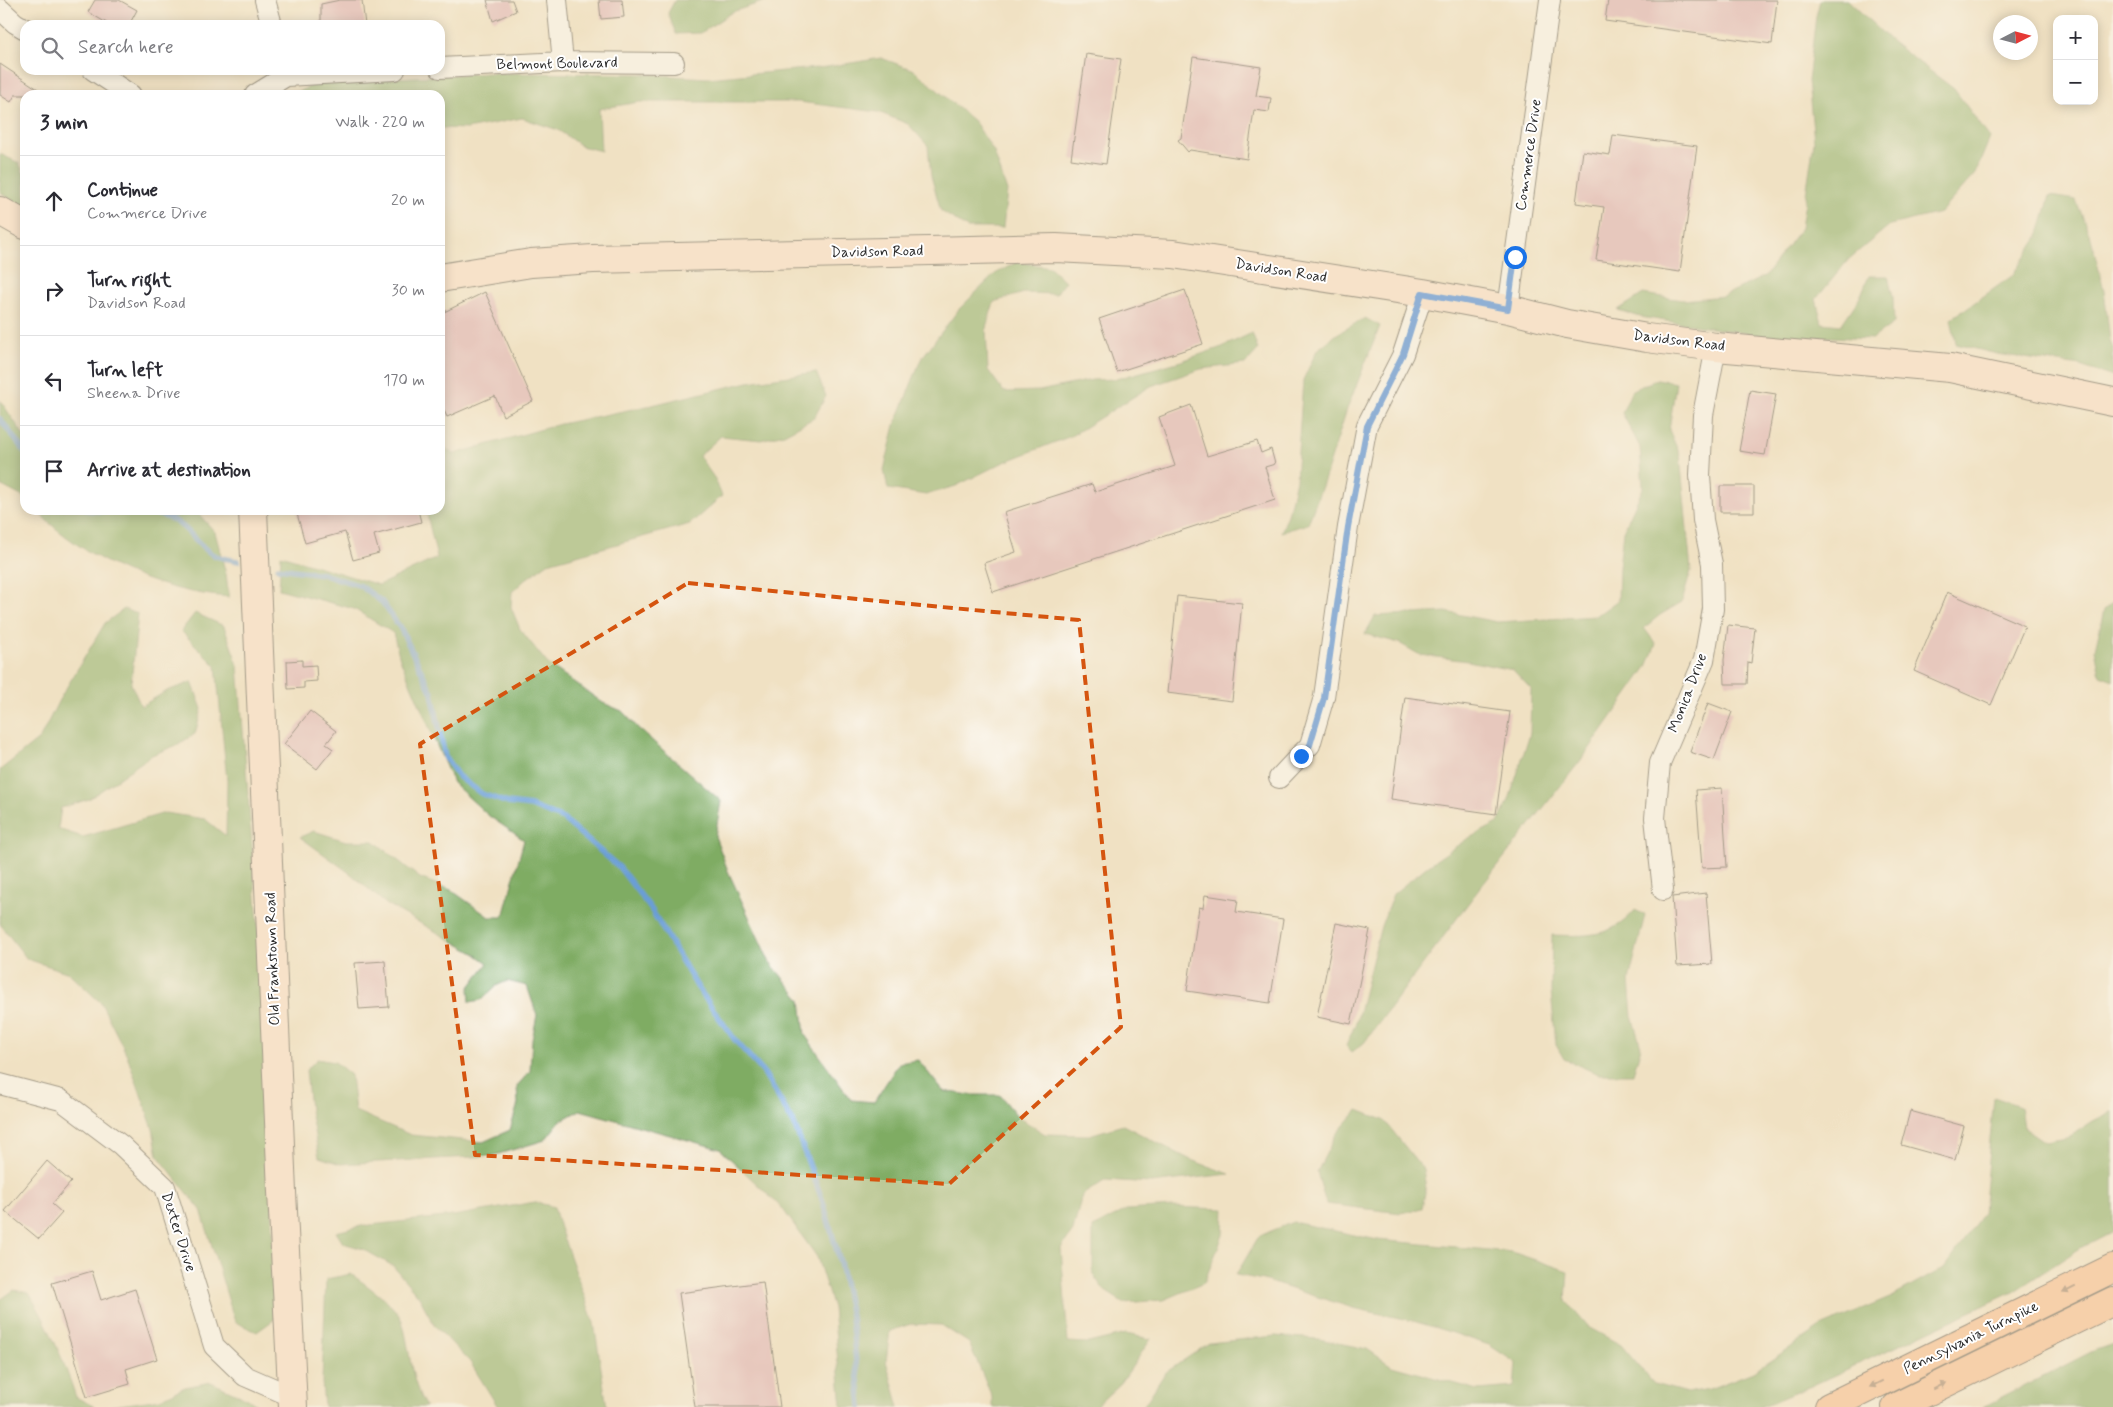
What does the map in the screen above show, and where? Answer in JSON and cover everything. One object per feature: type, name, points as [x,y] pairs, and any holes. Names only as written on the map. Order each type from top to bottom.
[{"type":"highway","name":"Pennsylvania Turnpike","points":[[1829,1407],[2113,1268]]},
{"type":"highway","name":"Pennsylvania Turnpike","points":[[1896,1407],[2113,1301]]},
{"type":"street","points":[[265,0],[271,20]]},
{"type":"street","points":[[557,0],[563,62]]},
{"type":"street","name":"Commerce Drive","points":[[1508,309],[1550,0]]},
{"type":"street","points":[[0,9],[20,26]]},
{"type":"street","name":"Belmont Boulevard","points":[[445,68],[563,62],[674,63]]},
{"type":"street","points":[[101,75],[123,90]]},
{"type":"street","points":[[262,90],[282,75]]},
{"type":"street","points":[[0,211],[20,222]]},
{"type":"street","name":"Davidson Road","points":[[445,277],[531,263],[593,259],[1056,248],[1173,254],[1422,293],[1508,309],[1567,324],[1629,335],[1716,347],[1950,368],[2113,402]]},
{"type":"street","points":[[1279,778],[1310,745],[1324,698],[1348,527],[1367,426],[1403,354],[1422,293]]},
{"type":"street","name":"Monica Drive","points":[[1663,890],[1655,818],[1660,763],[1704,660],[1714,609],[1712,564],[1703,520],[1700,475],[1703,415],[1716,347]]},
{"type":"street","name":"Old Frankstown Road","points":[[254,515],[282,1192],[293,1402]]},
{"type":"street","name":"Dexter Drive","points":[[0,1084],[62,1100],[120,1145],[165,1187],[214,1346],[245,1376],[293,1402]]},
{"type":"highlighted area","points":[[688,583],[1079,620],[1121,1027],[949,1184],[475,1155],[420,744]]},
{"type":"green space","points":[[675,0],[769,0],[732,12],[701,33],[676,34],[668,13]]},
{"type":"green space","points":[[1820,0],[1848,0],[1891,41],[1954,89],[1990,138],[1975,174],[1940,213],[1890,225],[1849,259],[1816,299],[1822,323],[1841,325],[1860,297],[1869,276],[1888,276],[1893,296],[1894,323],[1872,339],[1830,337],[1783,339],[1640,317],[1618,310],[1643,294],[1683,300],[1723,296],[1765,276],[1801,228],[1814,141],[1808,81],[1816,16]]},
{"type":"green space","points":[[881,58],[914,70],[975,122],[994,152],[1007,191],[1003,228],[967,228],[941,211],[931,176],[928,146],[908,124],[878,112],[799,102],[639,102],[599,109],[601,151],[581,146],[558,130],[522,118],[467,129],[445,128],[445,90],[302,90],[322,82],[488,73],[642,74],[707,78],[827,67]]},
{"type":"green space","points":[[0,154],[20,165],[20,206],[0,192]]},
{"type":"green space","points":[[2050,196],[2076,200],[2091,238],[2104,290],[2110,340],[2113,348],[2113,377],[2080,366],[1997,354],[1956,344],[1951,319],[2012,276],[2038,237]]},
{"type":"green space","points":[[1017,262],[1050,267],[1065,281],[1056,294],[1024,293],[994,302],[986,328],[988,370],[1004,392],[1039,391],[1092,380],[1116,379],[1181,361],[1222,347],[1252,333],[1258,350],[1245,364],[1201,369],[1151,386],[1071,436],[1002,463],[956,486],[926,495],[888,489],[884,470],[895,425],[921,359],[959,309],[995,274]]},
{"type":"green space","points":[[1365,318],[1380,326],[1347,409],[1308,524],[1281,532],[1288,515],[1296,480],[1303,380],[1317,350],[1337,334]]},
{"type":"green space","points":[[816,372],[826,396],[814,418],[784,434],[761,440],[721,436],[699,456],[715,479],[722,496],[690,524],[548,563],[512,592],[511,607],[520,629],[547,663],[603,703],[622,711],[639,729],[721,801],[715,836],[728,871],[769,961],[801,1000],[805,1035],[851,1100],[874,1102],[899,1063],[918,1060],[943,1091],[970,1095],[1000,1095],[1018,1117],[1045,1134],[1089,1135],[1123,1125],[1191,1160],[1230,1174],[1151,1183],[1106,1180],[1082,1195],[1073,1231],[1061,1248],[1068,1342],[1088,1343],[1126,1334],[1151,1339],[1121,1383],[1095,1407],[992,1407],[992,1397],[969,1343],[941,1325],[911,1324],[890,1331],[886,1361],[899,1407],[842,1407],[833,1308],[817,1257],[782,1208],[720,1149],[580,1110],[560,1121],[545,1140],[492,1156],[340,1164],[319,1157],[310,1110],[306,1070],[317,1059],[335,1062],[351,1075],[355,1111],[411,1135],[483,1142],[510,1130],[518,1104],[517,1086],[530,1071],[532,1040],[537,1015],[527,986],[507,981],[496,986],[481,1000],[470,1002],[469,988],[488,963],[474,953],[386,904],[351,874],[300,837],[314,831],[346,841],[374,841],[420,878],[451,890],[489,917],[503,917],[524,840],[489,816],[453,783],[400,659],[393,633],[354,609],[279,589],[281,555],[379,585],[437,558],[427,515],[445,515],[445,448],[454,454],[560,424],[652,405],[748,382]]},
{"type":"green space","points":[[1658,379],[1676,383],[1669,430],[1680,455],[1691,571],[1682,602],[1660,615],[1644,628],[1656,644],[1647,667],[1585,755],[1473,897],[1364,1043],[1352,1052],[1346,1046],[1357,1020],[1381,926],[1393,894],[1430,864],[1467,839],[1498,823],[1509,800],[1530,733],[1531,689],[1513,670],[1468,661],[1420,655],[1399,643],[1365,634],[1375,616],[1446,612],[1497,622],[1596,616],[1618,600],[1623,531],[1643,488],[1640,447],[1622,413],[1632,390]]},
{"type":"green space","points":[[0,400],[20,430],[20,495],[0,485]]},
{"type":"green space","points":[[41,515],[200,515],[215,532],[226,574],[229,597],[203,594],[150,581],[100,559],[55,528]]},
{"type":"green space","points":[[2113,602],[2113,680],[2100,675],[2095,649],[2104,610]]},
{"type":"green space","points":[[124,609],[138,614],[131,684],[141,706],[167,691],[192,682],[202,709],[195,734],[177,745],[152,755],[89,799],[61,808],[58,829],[83,837],[165,813],[205,819],[226,836],[227,781],[216,666],[181,631],[195,613],[224,626],[238,665],[263,987],[276,1301],[275,1319],[257,1332],[235,1322],[201,1210],[158,1156],[153,1129],[127,1055],[101,1003],[69,973],[27,959],[0,924],[0,770],[40,738],[59,700],[105,623]]},
{"type":"green space","points":[[1635,910],[1645,915],[1629,980],[1632,1016],[1641,1047],[1633,1074],[1598,1074],[1564,1059],[1556,1045],[1551,991],[1552,935],[1587,935],[1607,930],[1617,926]]},
{"type":"green space","points":[[1994,1097],[2020,1106],[2023,1127],[2045,1142],[2067,1138],[2113,1111],[2113,1231],[2082,1247],[2013,1292],[1811,1386],[1760,1407],[1143,1407],[1165,1373],[1209,1343],[1275,1336],[1319,1339],[1367,1349],[1392,1366],[1478,1390],[1514,1387],[1516,1363],[1489,1345],[1413,1321],[1353,1308],[1263,1280],[1236,1275],[1259,1236],[1293,1222],[1378,1240],[1512,1252],[1568,1271],[1566,1301],[1588,1327],[1621,1345],[1654,1384],[1687,1393],[1709,1389],[1753,1372],[1823,1326],[1892,1297],[1944,1268],[1983,1213]]},
{"type":"green space","points":[[1358,1110],[1384,1120],[1423,1169],[1426,1188],[1422,1208],[1401,1213],[1326,1204],[1317,1172],[1336,1134]]},
{"type":"green space","points":[[535,1202],[554,1207],[594,1323],[607,1407],[498,1407],[470,1362],[435,1326],[419,1297],[393,1266],[363,1249],[343,1243],[336,1232],[361,1226],[453,1216]]},
{"type":"green space","points":[[1172,1207],[1224,1209],[1223,1235],[1204,1283],[1164,1300],[1124,1303],[1105,1291],[1093,1275],[1093,1228],[1126,1210]]},
{"type":"green space","points":[[351,1274],[379,1295],[399,1315],[405,1332],[416,1386],[426,1407],[324,1407],[322,1382],[326,1279]]},
{"type":"green space","points":[[14,1290],[29,1293],[56,1344],[76,1397],[95,1407],[0,1407],[0,1300]]},
{"type":"green space","points":[[2113,1344],[2113,1407],[1983,1407],[2093,1351]]},
{"type":"green space","points":[[211,1382],[248,1399],[259,1407],[106,1407],[160,1399],[185,1387]]},
{"type":"building","points":[[95,0],[119,0],[137,10],[132,20],[102,20],[88,12]]},
{"type":"building","points":[[340,0],[362,0],[364,20],[321,20],[321,4]]},
{"type":"building","points":[[487,0],[512,0],[516,11],[493,21]]},
{"type":"building","points":[[599,0],[622,0],[624,17],[601,19]]},
{"type":"building","points":[[1608,0],[1777,0],[1772,44],[1605,21]]},
{"type":"building","points":[[1086,54],[1121,59],[1106,164],[1071,159]]},
{"type":"building","points":[[1193,57],[1261,67],[1256,96],[1271,98],[1269,112],[1254,110],[1247,159],[1190,150],[1188,152],[1178,140],[1181,138]]},
{"type":"building","points":[[0,64],[39,90],[20,90],[20,95],[15,95],[11,102],[0,95]]},
{"type":"building","points":[[1613,135],[1697,146],[1680,272],[1596,260],[1604,207],[1576,203],[1583,151],[1610,155]]},
{"type":"building","points":[[1185,290],[1203,344],[1117,372],[1099,319]]},
{"type":"building","points":[[485,292],[533,401],[503,416],[495,396],[447,417],[445,413],[445,312]]},
{"type":"building","points":[[1750,390],[1776,394],[1765,455],[1739,451]]},
{"type":"building","points":[[1191,405],[1207,456],[1257,441],[1261,453],[1271,449],[1275,464],[1265,467],[1275,500],[993,592],[984,563],[1016,552],[1004,512],[1092,484],[1095,492],[1175,466],[1159,417]]},
{"type":"building","points":[[1720,486],[1754,486],[1754,512],[1720,512]]},
{"type":"building","points":[[297,515],[419,515],[421,522],[374,535],[379,553],[353,560],[345,532],[305,543]]},
{"type":"building","points":[[1947,592],[2025,626],[1991,705],[1914,671]]},
{"type":"building","points":[[1177,596],[1242,603],[1232,701],[1167,693]]},
{"type":"building","points":[[1728,625],[1755,628],[1751,663],[1748,662],[1747,684],[1725,684],[1724,660]]},
{"type":"building","points":[[302,660],[302,666],[316,665],[317,681],[304,682],[304,688],[288,689],[287,661]]},
{"type":"building","points":[[1405,697],[1510,712],[1496,814],[1391,799]]},
{"type":"building","points":[[1708,703],[1732,712],[1714,760],[1690,752]]},
{"type":"building","points":[[310,711],[336,731],[326,744],[333,749],[317,769],[284,744]]},
{"type":"building","points":[[1722,788],[1727,867],[1702,868],[1696,790]]},
{"type":"building","points":[[1706,893],[1712,964],[1677,966],[1672,897]]},
{"type":"building","points":[[1205,895],[1238,900],[1236,912],[1283,919],[1270,1003],[1187,991],[1199,907],[1203,908]]},
{"type":"building","points":[[1336,923],[1370,930],[1351,1024],[1317,1017]]},
{"type":"building","points":[[385,961],[389,1007],[359,1009],[355,963]]},
{"type":"building","points":[[1910,1111],[1964,1126],[1955,1160],[1901,1145]]},
{"type":"building","points":[[47,1161],[71,1182],[52,1204],[62,1213],[39,1239],[5,1211]]},
{"type":"building","points":[[92,1271],[101,1300],[135,1289],[157,1359],[126,1369],[130,1384],[87,1397],[52,1283]]},
{"type":"building","points":[[763,1282],[780,1407],[695,1407],[679,1293]]},
{"type":"waterway","points":[[0,419],[20,445]]},
{"type":"waterway","points":[[160,515],[180,524],[212,554],[238,561]]},
{"type":"waterway","points":[[278,568],[323,574],[361,586],[382,602],[401,629],[432,693],[445,757],[458,776],[482,794],[508,803],[531,806],[563,819],[619,867],[651,909],[698,988],[735,1040],[764,1073],[794,1124],[823,1202],[840,1262],[851,1316],[861,1407]]},
{"type":"route","points":[[1301,756],[1310,745],[1324,698],[1348,527],[1367,426],[1403,354],[1422,293],[1508,309],[1515,257]]}]
